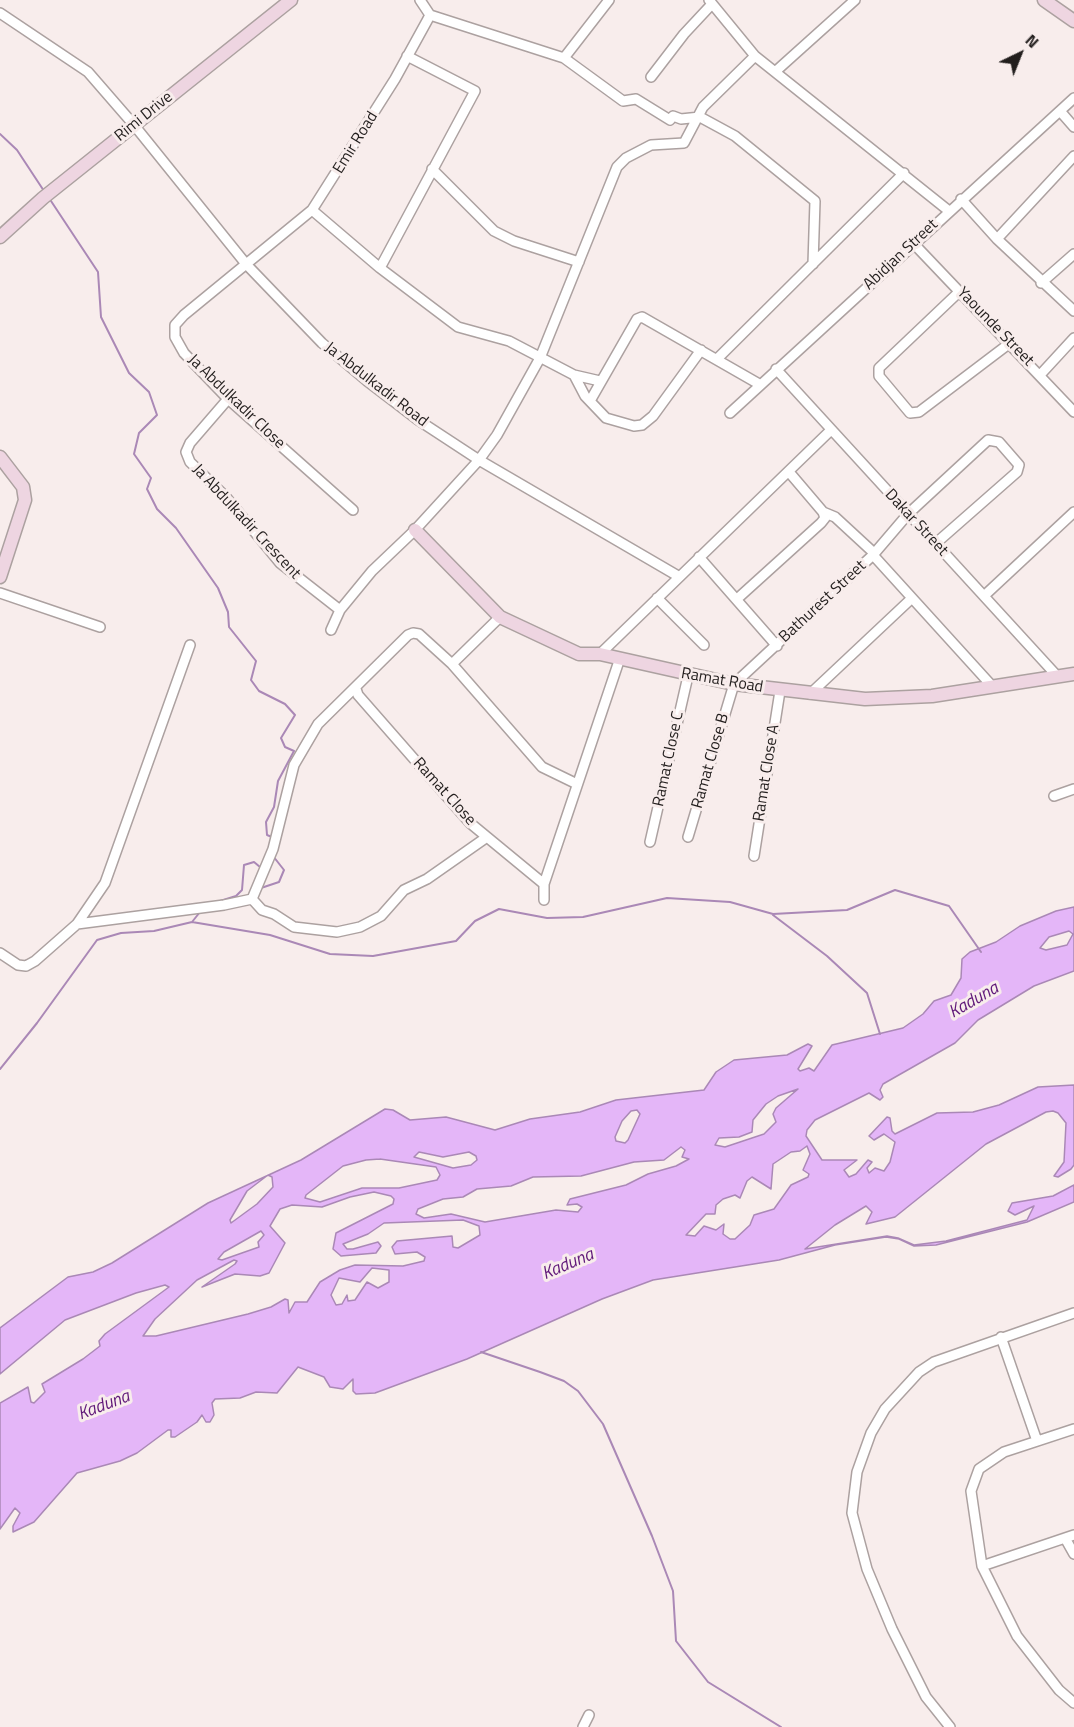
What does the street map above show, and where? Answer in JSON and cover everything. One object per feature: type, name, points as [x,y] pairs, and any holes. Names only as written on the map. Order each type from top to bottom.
[{"type":"street","name":"Rimi Drive","points":[[0,237],[53,189],[291,0]]},
{"type":"street","points":[[420,0],[430,15],[564,58],[623,101],[636,99],[670,120],[673,116],[681,119],[700,117],[735,136],[782,177],[815,201],[813,264]]},
{"type":"street","points":[[564,58],[609,0]]},
{"type":"street","points":[[776,71],[855,0]]},
{"type":"street","points":[[1044,0],[1074,21]]},
{"type":"street","points":[[651,77],[711,2],[755,56],[949,211]]},
{"type":"street","name":"Ja Abdulkadir Road","points":[[0,13],[88,72],[134,125],[246,264],[322,343],[367,381],[418,420],[479,460],[678,576]]},
{"type":"street","name":"Emir Road","points":[[246,264],[312,210],[430,15]]},
{"type":"street","points":[[380,268],[475,91],[407,56]]},
{"type":"street","points":[[331,630],[340,610],[372,571],[415,530],[479,460],[497,435],[540,358],[617,167],[626,158],[651,145],[684,142],[695,118],[711,97],[755,56]]},
{"type":"street","name":"Abidjan Street","points":[[730,413],[961,199],[1074,98]]},
{"type":"street","points":[[1060,111],[1074,127]]},
{"type":"street","points":[[997,239],[1074,156]]},
{"type":"street","points":[[432,170],[494,231],[514,242],[579,262]]},
{"type":"street","points":[[718,358],[904,173]]},
{"type":"street","points":[[961,199],[1041,283],[1074,311]]},
{"type":"street","points":[[312,210],[380,268],[458,327],[508,341],[574,375],[600,381]]},
{"type":"street","name":"Yaounde Street","points":[[914,244],[1074,412]]},
{"type":"street","points":[[1041,283],[1074,254]]},
{"type":"street","name":"Ja Abdulkadir Close","points":[[246,264],[175,325],[175,337],[184,352],[228,399],[354,510]]},
{"type":"street","points":[[960,291],[879,368],[879,376],[913,414],[1010,343]]},
{"type":"street","points":[[590,401],[637,318],[642,317],[718,358],[759,384]]},
{"type":"street","points":[[1040,375],[1074,338]]},
{"type":"street","points":[[574,375],[590,401],[606,418],[634,426],[642,425],[653,416],[701,350]]},
{"type":"street","name":"Dakar Street","points":[[776,369],[1058,677]]},
{"type":"street","name":"Ja Abdulkadir Crescent","points":[[228,399],[190,443],[186,452],[190,462],[226,497],[280,563],[340,610]]},
{"type":"street","points":[[600,654],[831,430]]},
{"type":"street","name":"Bathurest Street","points":[[734,684],[873,554],[908,514],[988,440],[999,442],[1019,465],[1017,472],[935,544]]},
{"type":"street","points":[[0,457],[23,487],[25,500],[0,577]]},
{"type":"street","points":[[737,599],[825,518],[823,512],[789,472]]},
{"type":"street","points":[[823,512],[835,517],[873,554],[911,599],[992,686]]},
{"type":"street","points":[[985,595],[1074,512]]},
{"type":"street","name":"Ramat Road","points":[[415,530],[500,617],[579,654],[600,654],[688,676],[810,695],[907,698],[1074,674]]},
{"type":"street","points":[[699,557],[777,646]]},
{"type":"street","points":[[0,593],[100,627]]},
{"type":"street","points":[[657,598],[704,645]]},
{"type":"street","points":[[810,695],[911,599]]},
{"type":"street","points":[[452,664],[500,617]]},
{"type":"street","points":[[252,899],[273,849],[294,765],[318,724],[408,635],[413,633],[419,634],[452,664],[542,767],[577,784]]},
{"type":"street","points":[[0,953],[18,965],[26,966],[77,924],[105,883],[190,645]]},
{"type":"street","points":[[544,900],[544,884],[620,658]]},
{"type":"street","name":"Ramat Close C","points":[[650,842],[688,676]]},
{"type":"street","name":"Ramat Close B","points":[[688,837],[734,684]]},
{"type":"street","name":"Ramat Close","points":[[356,688],[358,695],[470,823],[544,884]]},
{"type":"street","name":"Ramat Close A","points":[[754,856],[780,691]]},
{"type":"street","points":[[1054,796],[1074,789]]},
{"type":"street","points":[[252,899],[262,910],[274,914],[294,927],[337,932],[360,927],[381,916],[404,890],[427,879],[487,837]]},
{"type":"street","points":[[77,924],[224,905],[252,899]]},
{"type":"street","points":[[950,1727],[926,1697],[892,1629],[867,1569],[852,1513],[857,1472],[871,1433],[885,1408],[919,1372],[934,1362],[1074,1313]]},
{"type":"street","points":[[1001,1337],[1037,1441]]},
{"type":"street","points":[[1074,1429],[1004,1452],[979,1469],[970,1491],[982,1566],[1017,1636],[1059,1690],[1074,1703]]},
{"type":"street","points":[[982,1566],[1070,1537],[1074,1554]]},
{"type":"street","points":[[583,1727],[589,1715]]},
{"type":"water","name":"Kaduna","points":[[1074,907],[1074,971],[1034,986],[978,1020],[955,1043],[883,1084],[880,1090],[883,1097],[880,1100],[869,1093],[815,1120],[807,1130],[806,1136],[822,1160],[857,1160],[844,1170],[849,1177],[856,1174],[868,1160],[872,1162],[867,1168],[869,1173],[875,1168],[884,1171],[890,1162],[895,1142],[884,1134],[874,1140],[869,1136],[887,1117],[890,1118],[892,1131],[895,1134],[937,1113],[973,1112],[999,1105],[1038,1087],[1074,1085],[1074,1165],[1058,1177],[1054,1176],[1064,1162],[1066,1123],[1058,1113],[1046,1112],[986,1144],[895,1217],[866,1224],[872,1212],[866,1206],[835,1225],[805,1249],[887,1236],[898,1238],[914,1245],[946,1241],[1027,1220],[1034,1206],[1015,1215],[1008,1211],[1012,1203],[1053,1196],[1074,1185],[1074,1202],[1027,1222],[936,1245],[914,1246],[899,1239],[886,1237],[835,1245],[779,1260],[653,1280],[602,1299],[467,1359],[375,1393],[356,1394],[353,1391],[353,1379],[343,1389],[330,1387],[324,1377],[298,1367],[277,1393],[256,1392],[240,1398],[215,1399],[212,1403],[214,1415],[210,1422],[206,1422],[202,1415],[197,1422],[175,1437],[171,1437],[171,1430],[168,1430],[137,1453],[120,1461],[77,1473],[34,1522],[13,1532],[13,1526],[20,1513],[15,1508],[0,1529],[0,1403],[28,1387],[31,1402],[34,1403],[45,1392],[42,1384],[83,1359],[100,1346],[99,1341],[105,1334],[169,1287],[165,1285],[136,1293],[65,1320],[0,1374],[0,1328],[68,1277],[93,1272],[112,1263],[208,1203],[267,1176],[247,1191],[230,1220],[231,1223],[257,1204],[273,1187],[272,1177],[268,1175],[301,1160],[385,1109],[393,1110],[410,1120],[446,1117],[495,1130],[530,1119],[580,1112],[616,1100],[704,1090],[716,1072],[734,1060],[787,1055],[808,1044],[812,1046],[798,1069],[800,1071],[809,1068],[814,1071],[832,1045],[903,1028],[923,1014],[934,1001],[951,995],[961,978],[962,959],[970,952],[996,942],[1020,926],[1056,911]],"holes":[[[1069,931],[1073,934],[1067,945],[1046,950],[1040,948],[1049,937]],[[798,1089],[776,1108],[773,1114],[776,1122],[764,1134],[725,1147],[715,1145],[719,1138],[739,1137],[752,1132],[753,1120],[766,1104],[778,1096]],[[637,1110],[640,1114],[625,1143],[616,1141],[615,1137],[622,1121],[631,1111]],[[807,1146],[810,1154],[803,1170],[809,1174],[808,1177],[791,1185],[774,1209],[754,1215],[750,1225],[735,1239],[730,1239],[723,1234],[724,1224],[716,1230],[704,1226],[695,1236],[686,1235],[706,1214],[715,1214],[716,1205],[723,1199],[735,1195],[740,1198],[747,1181],[752,1177],[771,1189],[773,1164],[791,1152],[800,1151]],[[681,1147],[685,1150],[682,1157],[689,1159],[626,1185],[570,1199],[567,1205],[577,1204],[582,1207],[578,1212],[556,1210],[485,1222],[451,1214],[424,1218],[416,1214],[418,1209],[443,1199],[463,1197],[477,1189],[511,1186],[533,1177],[581,1176],[634,1162],[664,1160]],[[419,1152],[443,1157],[469,1152],[476,1156],[477,1160],[471,1165],[453,1168],[414,1157]],[[380,1159],[436,1167],[440,1175],[437,1180],[399,1188],[362,1188],[320,1202],[305,1198],[343,1166]],[[374,1192],[391,1196],[394,1199],[393,1204],[336,1233],[333,1249],[341,1256],[376,1253],[381,1246],[378,1242],[353,1249],[347,1249],[343,1244],[368,1234],[384,1223],[463,1220],[479,1226],[480,1235],[458,1248],[453,1247],[452,1236],[397,1241],[392,1247],[395,1254],[417,1252],[425,1257],[424,1261],[403,1266],[355,1265],[340,1270],[320,1282],[307,1302],[295,1302],[289,1313],[288,1300],[285,1299],[271,1307],[248,1314],[156,1336],[143,1336],[155,1319],[197,1280],[234,1260],[237,1261],[235,1264],[202,1287],[235,1274],[260,1276],[269,1273],[285,1243],[270,1226],[280,1209],[292,1205],[322,1207],[350,1197]],[[261,1231],[264,1235],[258,1242],[259,1247],[222,1260],[218,1259],[224,1252]],[[372,1268],[389,1270],[389,1282],[378,1288],[367,1282],[355,1300],[348,1301],[347,1295],[342,1304],[336,1305],[331,1295],[339,1278],[360,1282]]]},
{"type":"waterway","points":[[0,134],[17,150],[44,191]]},
{"type":"waterway","points":[[49,198],[98,272],[101,317],[129,373],[149,392],[157,415],[139,433],[134,454],[151,478],[147,489],[157,509],[176,528],[218,588],[228,612],[229,627],[256,661],[251,680],[259,691],[285,704],[295,715],[281,738],[285,747],[294,751],[278,781],[274,807],[266,822],[267,835],[272,837]]},
{"type":"waterway","points":[[261,888],[279,882],[284,870],[273,856]]},
{"type":"waterway","points":[[220,901],[236,896],[242,890],[244,865],[254,862],[260,867],[260,871]]},
{"type":"waterway","points":[[0,1069],[37,1023],[97,940],[121,933],[154,931],[192,922],[270,935],[330,954],[373,956],[456,941],[475,921],[499,909],[547,918],[583,917],[667,898],[730,902],[773,914],[847,910],[895,890],[949,906],[981,952]]},
{"type":"waterway","points":[[192,922],[200,912]]},
{"type":"waterway","points":[[773,915],[827,956],[867,993],[880,1034]]},
{"type":"waterway","points":[[481,1352],[564,1381],[578,1391],[603,1424],[652,1536],[673,1591],[676,1641],[708,1682],[781,1727]]}]
